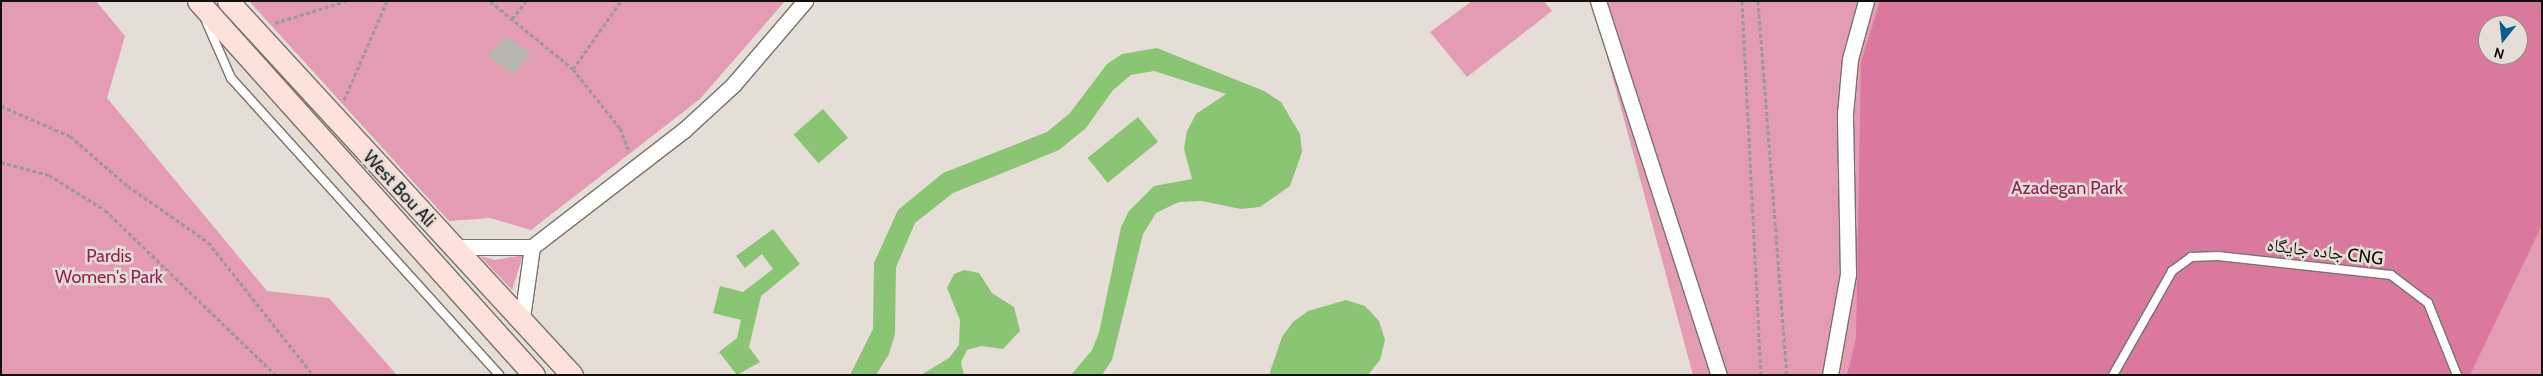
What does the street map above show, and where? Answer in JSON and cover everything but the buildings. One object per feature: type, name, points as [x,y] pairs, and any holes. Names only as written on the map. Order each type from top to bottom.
[{"type":"main road","name":"West Bou Ali","points":[[197,1],[534,375]]},
{"type":"main road","name":"West Bou Ali","points":[[228,1],[335,119],[522,318],[572,375]]},
{"type":"street","points":[[454,247],[532,247],[733,85],[805,1]]},
{"type":"street","points":[[1598,1],[1719,375]]},
{"type":"street","points":[[1830,375],[1848,274],[1846,114],[1850,59],[1866,1]]},
{"type":"street","points":[[522,318],[532,247]]},
{"type":"lane","points":[[197,1],[231,78],[499,375]]},
{"type":"lane","name":"جاده جایگاه CNG","points":[[2113,375],[2172,271],[2191,258],[2258,258],[2391,275],[2428,303],[2457,375]]},
{"type":"path","points":[[253,30],[346,1]]},
{"type":"path","points":[[335,119],[388,1]]},
{"type":"path","points":[[490,1],[573,70],[620,128],[630,153],[629,170]]},
{"type":"path","points":[[512,19],[526,1]]},
{"type":"path","points":[[573,70],[621,1]]},
{"type":"path","points":[[1742,1],[1761,375]]},
{"type":"path","points":[[1758,1],[1787,375]]},
{"type":"path","points":[[1,106],[70,136],[128,186],[208,242],[313,375]]},
{"type":"path","points":[[1,162],[49,175],[105,210],[276,375]]},
{"type":"green space","name":"Pardis Women's Park","points":[[1,1],[96,1],[125,36],[107,98],[267,291],[329,298],[397,375],[1,375]]},
{"type":"green space","points":[[249,1],[785,1],[700,99],[531,230],[490,218],[449,221]]},
{"type":"green space","points":[[1472,1],[1544,1],[1552,11],[1467,77],[1430,32]]},
{"type":"green space","name":"Azadegan Park","points":[[1592,1],[2542,1],[2542,375],[1693,375]]},
{"type":"green space","name":"Azadegan Park","points":[[1880,1],[2542,1],[2542,225],[2470,375],[1847,375],[1856,338],[1861,62]]},
{"type":"green space","points":[[523,255],[512,290],[480,256],[495,260]]},
{"type":"shaded area","points":[[1157,48],[1264,91],[1281,102],[1300,134],[1302,152],[1290,186],[1260,207],[1241,209],[1202,201],[1179,202],[1156,213],[1143,234],[1112,360],[1102,375],[1071,375],[1092,350],[1099,333],[1121,227],[1129,211],[1154,186],[1192,179],[1184,149],[1187,131],[1196,114],[1226,94],[1154,71],[1131,75],[1113,90],[1086,128],[1059,150],[953,193],[915,223],[896,267],[895,334],[889,354],[876,375],[850,375],[873,329],[874,263],[898,210],[943,173],[1047,132],[1070,113],[1107,64],[1122,54]]},
{"type":"shaded area","points":[[823,109],[848,138],[818,163],[794,135]]},
{"type":"shaded area","points":[[1138,117],[1158,142],[1108,183],[1087,158]]},
{"type":"shaded area","points":[[773,229],[800,264],[761,296],[749,347],[760,362],[737,375],[719,352],[737,338],[741,320],[713,313],[720,286],[743,292],[773,269],[762,254],[745,268],[736,256]]},
{"type":"shaded area","points":[[964,270],[979,273],[992,293],[1014,307],[1020,331],[1003,349],[981,346],[967,350],[961,362],[964,375],[921,375],[949,358],[959,345],[960,320],[947,288],[954,274]]},
{"type":"shaded area","points":[[1346,300],[1365,306],[1379,321],[1385,340],[1380,360],[1368,375],[1269,375],[1282,337],[1293,322],[1308,311]]}]
